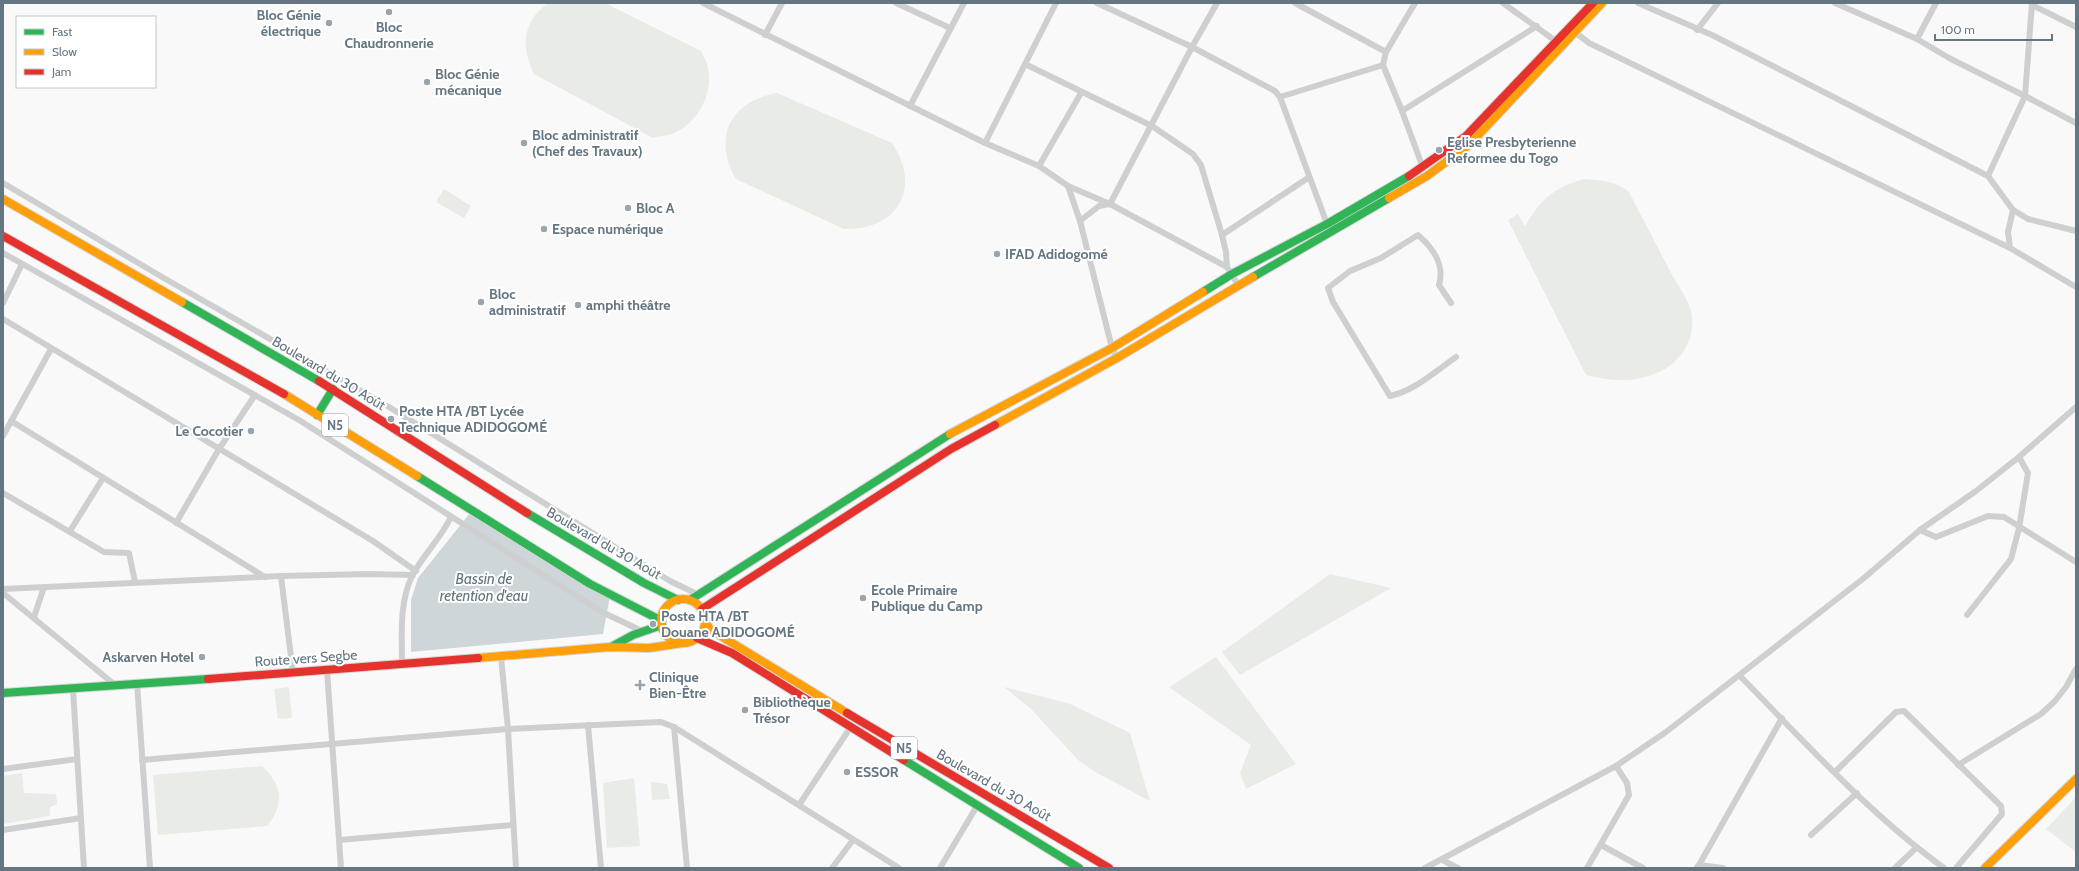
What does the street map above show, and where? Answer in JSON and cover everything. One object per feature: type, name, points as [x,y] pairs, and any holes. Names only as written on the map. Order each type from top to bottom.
[{"type":"main road","points":[[1593,3],[1557,42],[1530,67],[1466,136],[1423,168],[1327,224],[1229,271],[1112,348],[953,432],[690,600],[702,609],[951,450],[1116,358],[1238,285],[1420,180],[1470,144],[1576,33],[1602,3]]},
{"type":"main road","name":"Boulevard du 30 Août","points":[[3,199],[332,389],[545,525],[644,583],[678,600]]},
{"type":"main road","name":"N5","points":[[3,236],[231,363],[590,584],[662,623],[666,634],[671,639],[684,643]]},
{"type":"main road","points":[[317,415],[332,389]]},
{"type":"main road","points":[[662,623],[666,608],[678,600]]},
{"type":"main road","name":"N5","points":[[678,600],[690,600]]},
{"type":"main road","name":"N5","points":[[702,609],[706,620]]},
{"type":"main road","points":[[684,643],[697,638],[703,630],[706,620]]},
{"type":"main road","name":"Boulevard du 30 Août","points":[[706,620],[709,628],[762,662],[917,756],[1109,868]]},
{"type":"main road","name":"Route vers Segbe","points":[[610,647],[662,623]]},
{"type":"main road","name":"Boulevard du 30 Août","points":[[697,638],[732,653],[850,728],[1079,868]]},
{"type":"main road","name":"Route vers Segbe","points":[[3,693],[293,673],[610,647],[649,648],[684,643]]},
{"type":"main road","points":[[1985,868],[2076,779]]},
{"type":"street","points":[[703,3],[985,143],[1039,166],[1068,186],[1110,204],[1229,271]]},
{"type":"street","points":[[765,35],[782,3]]},
{"type":"street","points":[[896,3],[950,28]]},
{"type":"street","points":[[910,106],[964,3]]},
{"type":"street","points":[[985,143],[1056,3]]},
{"type":"street","points":[[1096,3],[1192,47],[1274,91],[1280,97],[1308,178],[1327,224]]},
{"type":"street","points":[[1110,204],[1192,47],[1217,3]]},
{"type":"street","points":[[1295,3],[1302,4],[1386,52]]},
{"type":"street","points":[[1415,3],[1386,52],[1383,65],[1402,110],[1423,168]]},
{"type":"street","points":[[1503,3],[1557,42]]},
{"type":"street","points":[[1638,3],[1697,30],[1988,176],[2013,210],[2028,219],[2076,230]]},
{"type":"street","points":[[1697,30],[1718,3]]},
{"type":"street","points":[[1835,3],[1917,39],[1949,58],[2076,123]]},
{"type":"street","points":[[1917,39],[1936,3]]},
{"type":"street","points":[[1988,176],[2025,96],[2032,4],[2076,27]]},
{"type":"street","points":[[1402,110],[1536,26]]},
{"type":"street","points":[[1576,33],[1589,42],[2010,248],[2076,286]]},
{"type":"street","points":[[1025,64],[1081,93],[1152,126],[1198,159],[1222,235],[1229,271],[1238,285]]},
{"type":"street","points":[[1280,97],[1383,65]]},
{"type":"street","points":[[1039,166],[1081,93]]},
{"type":"street","points":[[1222,235],[1308,178]]},
{"type":"street","points":[[3,183],[162,277],[389,407],[670,581],[698,595]]},
{"type":"street","points":[[1068,186],[1080,222],[1112,348],[1116,358]]},
{"type":"street","points":[[1080,222],[1099,206],[1110,204]]},
{"type":"street","points":[[2010,248],[2008,232],[2013,210]]},
{"type":"street","points":[[1451,303],[1439,285],[1441,277],[1440,263],[1430,246],[1418,235],[1381,258],[1350,270],[1328,288],[1333,302],[1390,396],[1397,395],[1422,381],[1456,357]]},
{"type":"street","points":[[3,254],[299,420],[602,612],[642,631]]},
{"type":"street","points":[[3,303],[22,264]]},
{"type":"street","points":[[3,319],[373,541],[414,573]]},
{"type":"street","points":[[3,436],[51,349]]},
{"type":"street","points":[[176,523],[219,449],[255,395]]},
{"type":"street","points":[[1425,868],[1616,766],[1666,732],[1740,676],[1864,578],[1920,530],[1976,491],[2019,457],[2076,407]]},
{"type":"street","points":[[11,421],[265,577]]},
{"type":"street","points":[[1967,615],[2011,559],[2019,528],[2028,473],[2019,457]]},
{"type":"street","points":[[70,531],[103,478]]},
{"type":"street","points":[[3,493],[104,552],[129,553],[135,582]]},
{"type":"street","points":[[1920,530],[1936,537],[1988,516],[2004,517],[2019,528],[2076,562]]},
{"type":"street","points":[[402,664],[402,612],[406,593],[414,573],[451,517]]},
{"type":"street","points":[[3,589],[282,576],[414,573]]},
{"type":"street","points":[[282,576],[293,673]]},
{"type":"street","points":[[34,617],[44,587]]},
{"type":"street","points":[[3,593],[115,685]]},
{"type":"street","points":[[501,657],[508,729],[512,825],[516,868]]},
{"type":"street","points":[[1958,765],[2041,714],[2055,701],[2066,687],[2076,669]]},
{"type":"street","points":[[327,670],[341,868]]},
{"type":"street","points":[[1740,676],[1857,793],[1916,848],[1944,868]]},
{"type":"street","points":[[137,683],[150,868]]},
{"type":"street","points":[[73,689],[84,868]]},
{"type":"street","points":[[1835,772],[1896,712],[1904,711],[2001,806],[2002,814],[1956,868]]},
{"type":"street","points":[[1723,868],[1698,866],[1782,718]]},
{"type":"street","points":[[142,760],[508,729],[661,722],[674,726],[899,868]]},
{"type":"street","points":[[588,725],[601,868]]},
{"type":"street","points":[[674,726],[687,868]]},
{"type":"street","points":[[799,805],[850,728]]},
{"type":"street","points":[[3,769],[77,759]]},
{"type":"street","points":[[1586,868],[1629,796],[1627,783],[1616,766]]},
{"type":"street","points":[[1812,835],[1857,793]]},
{"type":"street","points":[[940,868],[977,806]]},
{"type":"street","points":[[3,830],[81,818]]},
{"type":"street","points":[[339,840],[512,825]]},
{"type":"street","points":[[832,868],[853,840]]},
{"type":"street","points":[[1601,845],[1643,868]]},
{"type":"street","points":[[1896,868],[1916,848]]},
{"type":"street","points":[[1442,860],[1458,868]]},
{"type":"shaded area","points":[[548,3],[605,3],[701,51],[707,64],[709,79],[706,98],[695,117],[680,130],[671,134],[653,138],[534,74],[527,54],[526,36],[533,18],[539,10]]},
{"type":"shaded area","points":[[777,93],[892,143],[901,159],[905,175],[904,190],[900,203],[891,214],[878,223],[863,228],[844,229],[736,179],[729,164],[726,149],[726,136],[730,124],[737,113],[747,104],[761,97]]},
{"type":"shaded area","points":[[1584,179],[1613,183],[1629,192],[1690,308],[1692,317],[1691,335],[1688,344],[1678,359],[1663,370],[1644,377],[1616,380],[1586,375],[1508,220],[1518,214],[1525,226],[1537,209],[1549,196],[1564,186]]},
{"type":"shaded area","points":[[444,189],[471,206],[464,218],[436,202]]},
{"type":"shaded area","points":[[1330,574],[1391,588],[1240,675],[1222,652]]},
{"type":"shaded area","points":[[1216,657],[1296,764],[1246,789],[1240,773],[1251,745],[1169,687]]},
{"type":"shaded area","points":[[289,687],[292,718],[278,719],[274,689]]},
{"type":"shaded area","points":[[1004,687],[1070,704],[1130,733],[1150,801],[1097,773],[1078,760],[1031,709]]},
{"type":"shaded area","points":[[262,766],[274,780],[279,795],[273,818],[267,826],[158,835],[153,775]]},
{"type":"shaded area","points":[[22,773],[24,793],[56,794],[57,804],[50,807],[50,816],[3,824],[3,776]]},
{"type":"shaded area","points":[[634,778],[640,846],[607,848],[603,783]]},
{"type":"shaded area","points":[[651,782],[667,784],[670,799],[652,800]]},
{"type":"shaded area","points":[[2076,797],[2076,852],[2046,829]]},
{"type":"water","name":"Bassin de retention d'eau","points":[[470,513],[610,596],[603,634],[411,652],[411,600],[418,578]]},
{"type":"traffic: fast","points":[[1203,292],[1232,274],[1327,224],[1409,176]]},
{"type":"traffic: fast","points":[[1253,277],[1389,198]]},
{"type":"traffic: fast","points":[[182,302],[319,381]]},
{"type":"traffic: fast","points":[[317,415],[333,389]]},
{"type":"traffic: fast","points":[[690,600],[950,434]]},
{"type":"traffic: fast","points":[[417,476],[590,584],[662,621]]},
{"type":"traffic: fast","points":[[527,513],[644,583],[678,600]]},
{"type":"traffic: fast","points":[[611,647],[633,635],[662,625]]},
{"type":"traffic: fast","points":[[3,693],[208,679]]},
{"type":"traffic: fast","points":[[904,760],[1079,868]]},
{"type":"traffic: slow","points":[[1389,198],[1427,176],[1470,144],[1602,3]]},
{"type":"traffic: slow","points":[[3,199],[182,302]]},
{"type":"traffic: slow","points":[[995,425],[1117,358],[1253,277]]},
{"type":"traffic: slow","points":[[950,434],[1112,348],[1203,292]]},
{"type":"traffic: slow","points":[[284,394],[417,476]]},
{"type":"traffic: slow","points":[[683,599],[695,603],[701,609],[705,621],[701,633],[695,639],[683,643],[671,639],[665,633],[661,621],[665,609],[671,603],[683,599]]},
{"type":"traffic: slow","points":[[705,620],[709,628],[724,638],[847,713]]},
{"type":"traffic: slow","points":[[478,658],[610,647],[649,648],[683,643]]},
{"type":"traffic: slow","points":[[1985,868],[2076,779]]},
{"type":"traffic: jam","points":[[1409,176],[1466,136],[1593,3]]},
{"type":"traffic: jam","points":[[3,236],[284,394]]},
{"type":"traffic: jam","points":[[319,381],[527,513]]},
{"type":"traffic: jam","points":[[702,609],[951,449],[995,425]]},
{"type":"traffic: jam","points":[[697,638],[732,653],[904,760]]},
{"type":"traffic: jam","points":[[208,679],[478,658]]},
{"type":"traffic: jam","points":[[847,713],[1109,868]]},
{"type":"place","name":"Bloc Chaudronnerie","points":[[389,12]]},
{"type":"place","name":"Bloc Génie électrique","points":[[329,23]]},
{"type":"place","name":"Bloc Génie mécanique","points":[[427,82]]},
{"type":"place","name":"Bloc administratif (Chef des Travaux)","points":[[524,143]]},
{"type":"place","name":"Eglise Presbyterienne Reformee du Togo","points":[[1439,150]]},
{"type":"place","name":"Bloc A","points":[[628,208]]},
{"type":"place","name":"Espace numérique","points":[[544,229]]},
{"type":"place","name":"IFAD Adidogomé","points":[[997,254]]},
{"type":"place","name":"Bloc administratif","points":[[481,302]]},
{"type":"place","name":"amphi théâtre","points":[[578,305]]},
{"type":"place","name":"Poste HTA /BT Lycée Technique ADIDOGOMÉ","points":[[391,419]]},
{"type":"place","name":"Le Cocotier","points":[[251,431]]},
{"type":"place","name":"Ecole Primaire Publique du Camp","points":[[863,598]]},
{"type":"place","name":"Poste HTA /BT Douane ADIDOGOMÉ","points":[[653,624]]},
{"type":"place","name":"Askarven Hotel","points":[[202,657]]},
{"type":"place","name":"Clinique Bien-Être","points":[[640,685]]},
{"type":"place","name":"Bibliothèque Trésor","points":[[745,710]]},
{"type":"place","name":"ESSOR","points":[[847,772]]}]
